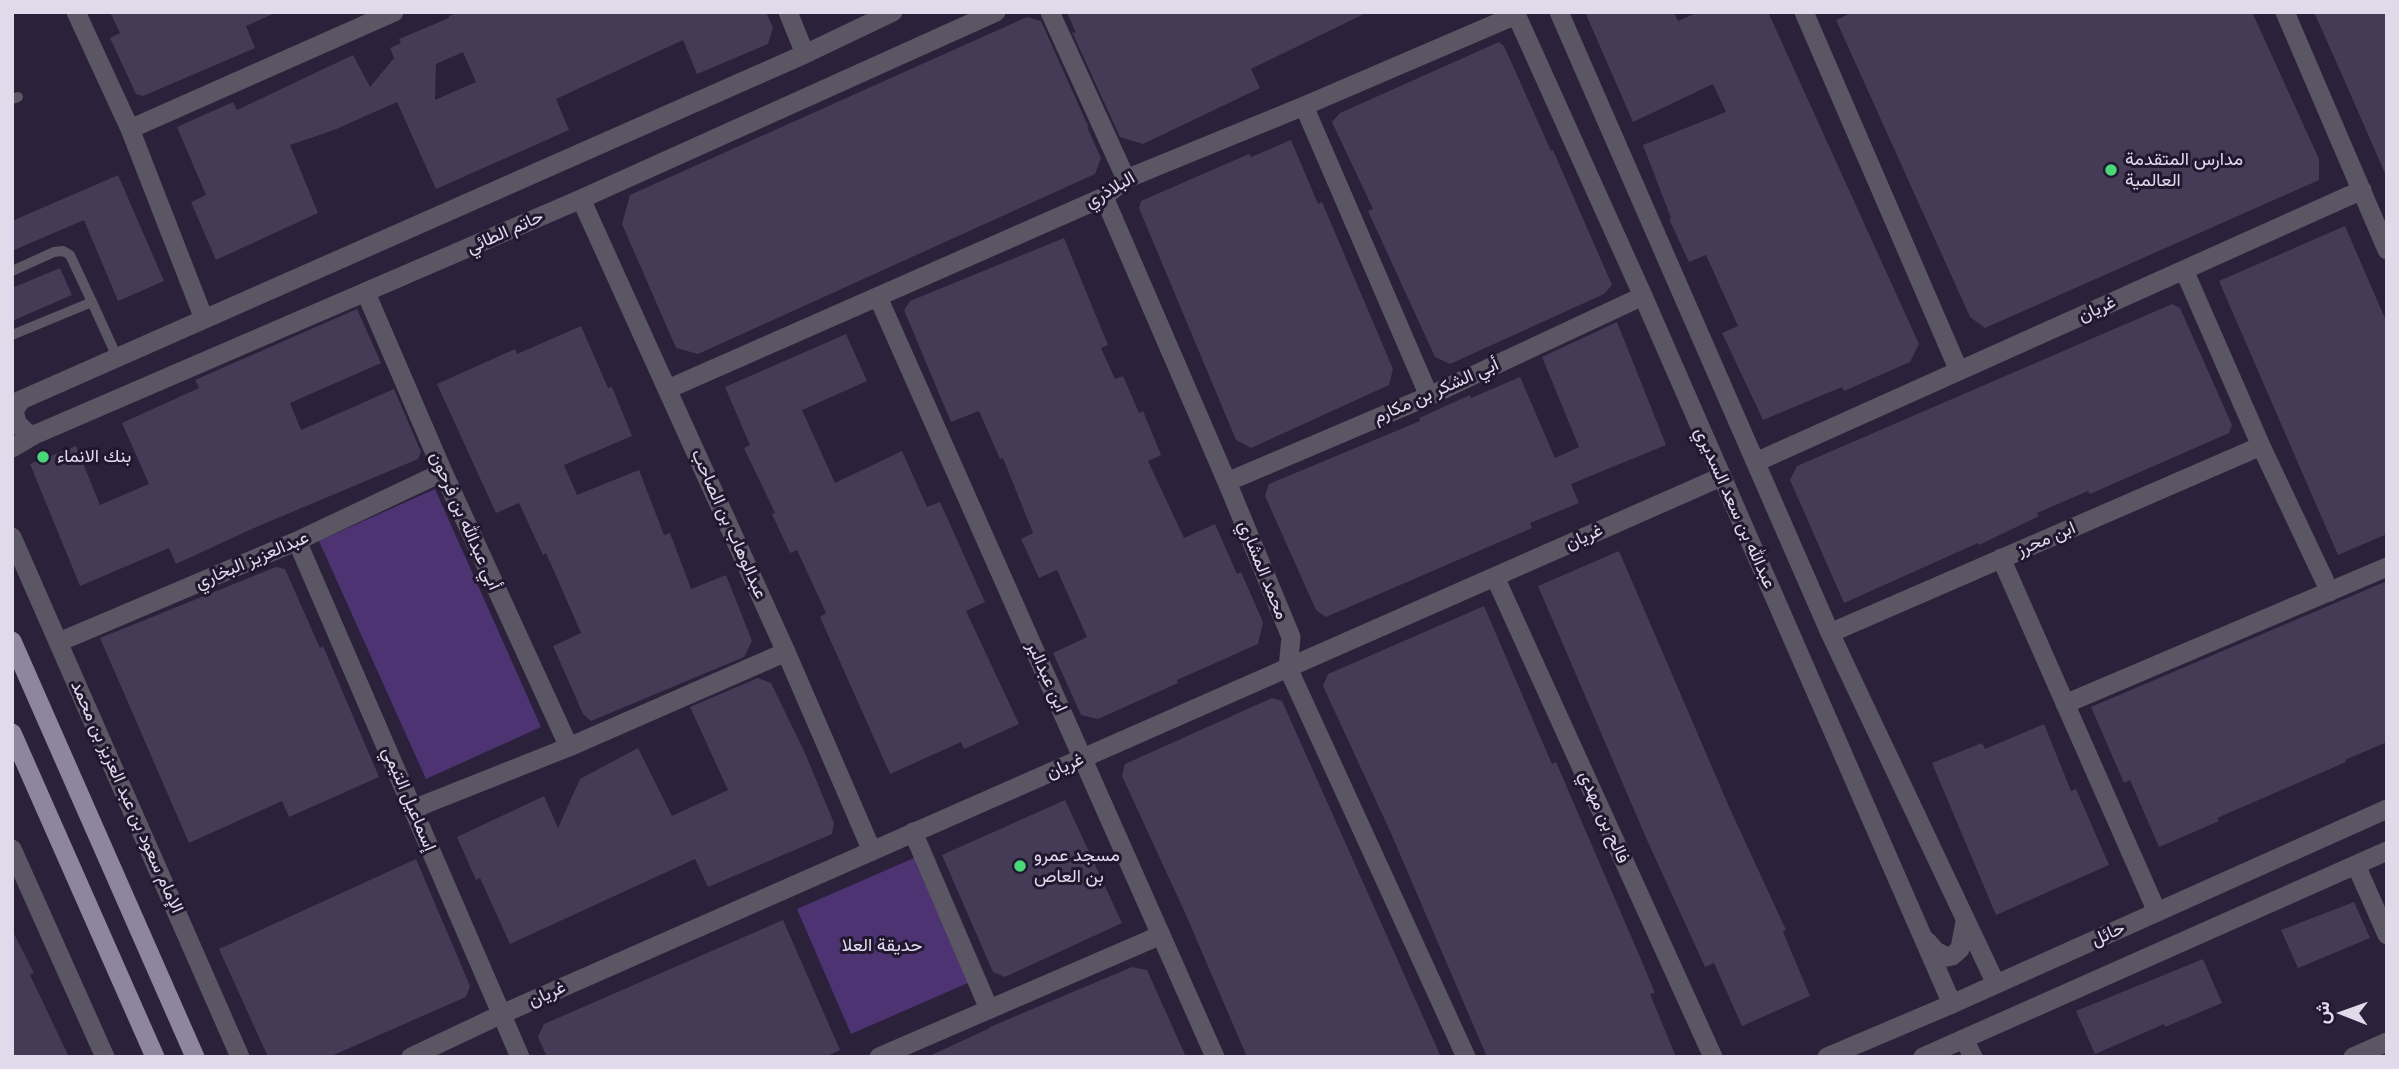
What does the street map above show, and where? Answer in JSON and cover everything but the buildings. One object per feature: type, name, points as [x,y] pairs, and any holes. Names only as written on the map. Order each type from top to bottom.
[{"type":"main road","points":[[12,641],[195,1057]]},
{"type":"main road","points":[[12,733],[155,1057]]},
{"type":"street","points":[[76,12],[130,129],[204,319]]},
{"type":"street","points":[[130,129],[394,12]]},
{"type":"street","points":[[788,12],[805,54]]},
{"type":"street","points":[[34,435],[27,433],[17,423],[14,410],[16,403],[805,54],[893,12]]},
{"type":"street","name":"حاتم الطائي","points":[[12,448],[34,435],[581,199],[996,12]]},
{"type":"street","points":[[1050,12],[1126,179]]},
{"type":"street","name":"عبدالله بن سعد السديري","points":[[1559,12],[1830,633],[1996,985]]},
{"type":"street","points":[[1804,12],[1959,371]]},
{"type":"street","points":[[2285,12],[2387,250]]},
{"type":"street","name":"البلاذري","points":[[668,389],[1104,197],[1126,179],[1304,106],[1515,14]]},
{"type":"street","name":"عبدالله بن سعد السديري","points":[[1515,14],[1643,296],[1952,1004]]},
{"type":"street","points":[[1304,106],[1429,396]]},
{"type":"street","name":"غريان","points":[[1756,462],[2362,190]]},
{"type":"street","name":"محمد المشاري","points":[[1104,197],[1291,637],[1288,668],[1466,1057]]},
{"type":"street","name":"عبدالوهاب بن الصاحب","points":[[581,199],[786,652],[872,851]]},
{"type":"street","points":[[2184,270],[2261,446],[2330,592]]},
{"type":"street","name":"أبي عبدالله بن فرحون","points":[[366,293],[443,472],[569,747]]},
{"type":"street","name":"أبي الشكر بن مكارم","points":[[1227,482],[1429,396],[1643,296]]},
{"type":"street","name":"ابن عبدالبر","points":[[878,297],[1215,1057]]},
{"type":"street","name":"ابن محرز","points":[[1830,633],[2261,446]]},
{"type":"street","name":"عبدالعزيز البخاري","points":[[60,642],[297,541],[443,472]]},
{"type":"street","name":"غريان","points":[[411,1057],[913,832],[1721,477]]},
{"type":"street","name":"الإمام سعود بن عبد العزيز بن محمد","points":[[12,537],[240,1057]]},
{"type":"street","name":"إسماعيل التيمي","points":[[297,541],[520,1057]]},
{"type":"street","points":[[2001,558],[2157,912]]},
{"type":"street","points":[[2065,704],[2387,567]]},
{"type":"street","name":"فالح بن مهدي","points":[[1495,577],[1713,1057]]},
{"type":"street","points":[[413,809],[569,747],[786,652]]},
{"type":"street","name":"حائل","points":[[1827,1057],[1996,985],[2387,808]]},
{"type":"street","points":[[913,832],[989,1009]]},
{"type":"street","points":[[12,849],[105,1057]]},
{"type":"street","points":[[1923,1057],[2387,852]]},
{"type":"street","points":[[2356,865],[2387,935]]},
{"type":"street","points":[[1924,937],[1936,951],[1947,957],[1952,956],[1960,949],[1965,921]]},
{"type":"street","points":[[879,1057],[1161,935]]},
{"type":"street","points":[[1964,1039],[1973,1057]]},
{"type":"street","points":[[2353,1057],[2387,1042]]},
{"type":"lane","points":[[12,271],[54,252],[63,251],[70,255],[117,357]]},
{"type":"lane","points":[[12,335],[92,302]]},
{"type":"green space","points":[[435,489],[541,727],[426,779],[319,541]]},
{"type":"green space","name":"حديقة العلا","points":[[914,858],[968,983],[851,1034],[797,909]]},
{"type":"place","name":"مدارس المتقدمة العالمية","points":[[2111,170]]},
{"type":"place","name":"بنك الانماء","points":[[43,457]]},
{"type":"place","name":"مسجد عمرو بن العاص","points":[[1020,866]]}]
